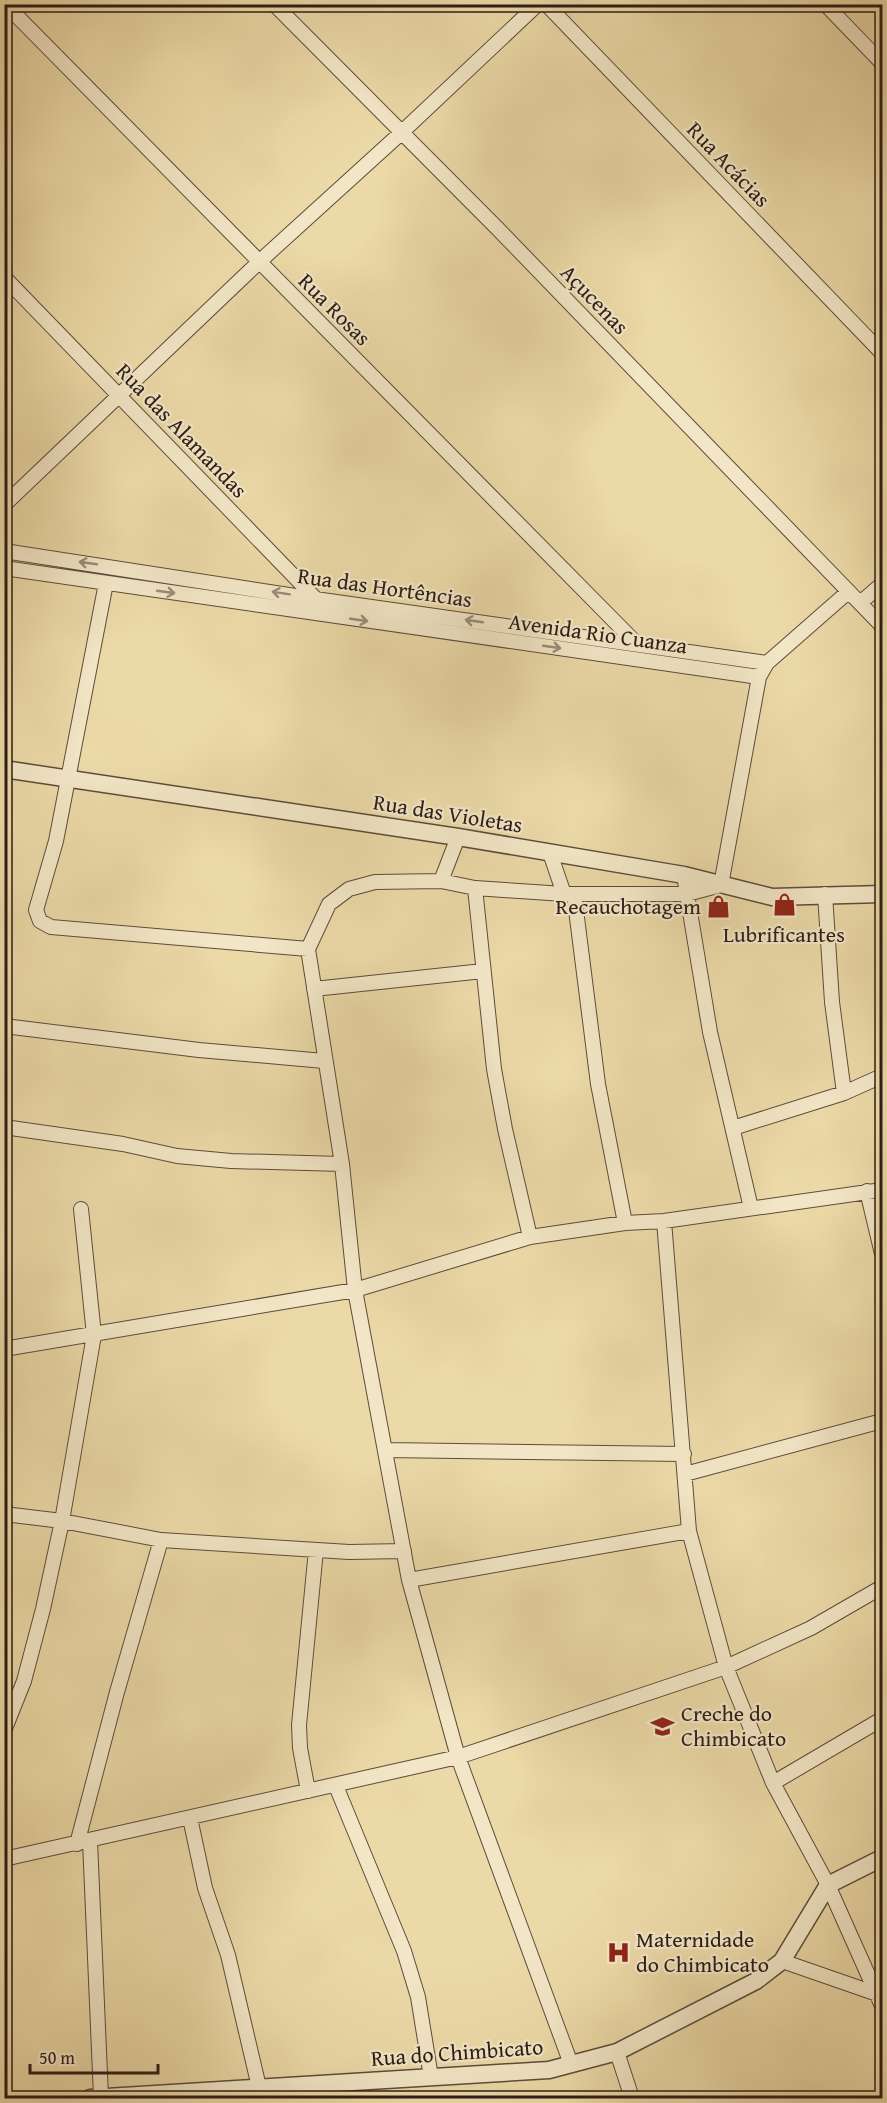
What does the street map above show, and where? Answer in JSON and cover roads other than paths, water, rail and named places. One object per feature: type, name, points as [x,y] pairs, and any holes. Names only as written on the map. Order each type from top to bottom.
[{"type":"street","name":"Rua Rosas","points":[[5,4],[636,643]]},
{"type":"street","name":"Açucenas","points":[[274,4],[506,237],[882,626]]},
{"type":"street","points":[[4,505],[258,262],[401,133],[538,4]]},
{"type":"street","name":"Rua Acácias","points":[[546,4],[882,353]]},
{"type":"street","points":[[825,4],[882,63]]},
{"type":"street","name":"Rua das Alamandas","points":[[4,277],[121,395],[315,598],[325,615]]},
{"type":"street","name":"Rua das Hortências","points":[[4,551],[764,663]]},
{"type":"street","name":"Avenida Rio Cuanza","points":[[4,568],[759,677]]},
{"type":"street","points":[[106,583],[56,841],[36,910],[40,921],[51,927],[308,949],[329,904],[349,889],[375,882],[441,881],[475,888],[569,894],[687,894],[721,885],[759,677],[764,663],[848,592]]},
{"type":"street","points":[[860,603],[882,584]]},
{"type":"street","name":"Rua das Violetas","points":[[4,769],[458,837],[684,875],[772,897],[882,894]]},
{"type":"street","points":[[441,881],[458,837]]},
{"type":"street","points":[[550,853],[569,894],[598,1084],[625,1223]]},
{"type":"street","points":[[684,875],[710,1032],[751,1208]]},
{"type":"street","points":[[475,888],[494,1069],[530,1237]]},
{"type":"street","points":[[825,894],[832,1002],[844,1094]]},
{"type":"street","name":"Rua do Chimbicato","points":[[95,2098],[549,2070],[572,2064],[458,1757],[409,1580],[355,1290],[342,1164],[308,949]]},
{"type":"street","points":[[314,989],[483,971]]},
{"type":"street","points":[[4,1026],[199,1050],[324,1060]]},
{"type":"street","points":[[733,1128],[844,1094],[882,1076]]},
{"type":"street","points":[[4,1127],[123,1144],[177,1156],[231,1161],[342,1164]]},
{"type":"street","points":[[4,1349],[355,1290],[530,1237],[625,1223],[664,1221],[882,1190]]},
{"type":"street","points":[[867,1191],[882,1254]]},
{"type":"street","points":[[4,1731],[24,1681],[43,1609],[62,1521],[94,1335],[81,1209]]},
{"type":"street","points":[[664,1221],[689,1531],[726,1667],[773,1783],[828,1885],[880,2000]]},
{"type":"street","points":[[685,1474],[882,1421]]},
{"type":"street","points":[[386,1450],[684,1454]]},
{"type":"street","points":[[4,1514],[62,1521],[161,1540],[316,1550],[404,1551]]},
{"type":"street","points":[[409,1580],[689,1531]]},
{"type":"street","points":[[95,2098],[84,1842],[117,1692],[161,1540]]},
{"type":"street","points":[[308,1791],[300,1748],[299,1725],[316,1550]]},
{"type":"street","points":[[4,1859],[458,1757],[726,1667],[812,1628],[882,1587]]},
{"type":"street","points":[[773,1783],[882,1719]]},
{"type":"street","points":[[336,1786],[404,1951],[418,1997],[431,2077]]},
{"type":"street","points":[[189,1818],[206,1888],[228,1955],[259,2087]]},
{"type":"street","points":[[572,2064],[617,2052],[770,1972],[782,1961],[828,1885],[882,1858]]},
{"type":"street","points":[[782,1961],[880,2000]]},
{"type":"street","points":[[617,2052],[632,2098]]},
{"type":"place","name":"Lubrificantes","points":[[784,905]]},
{"type":"place","name":"Recauchotagem","points":[[719,906]]},
{"type":"place","name":"Creche do Chimbicato","points":[[663,1726]]},
{"type":"place","name":"Maternidade do Chimbicato","points":[[618,1952]]}]
